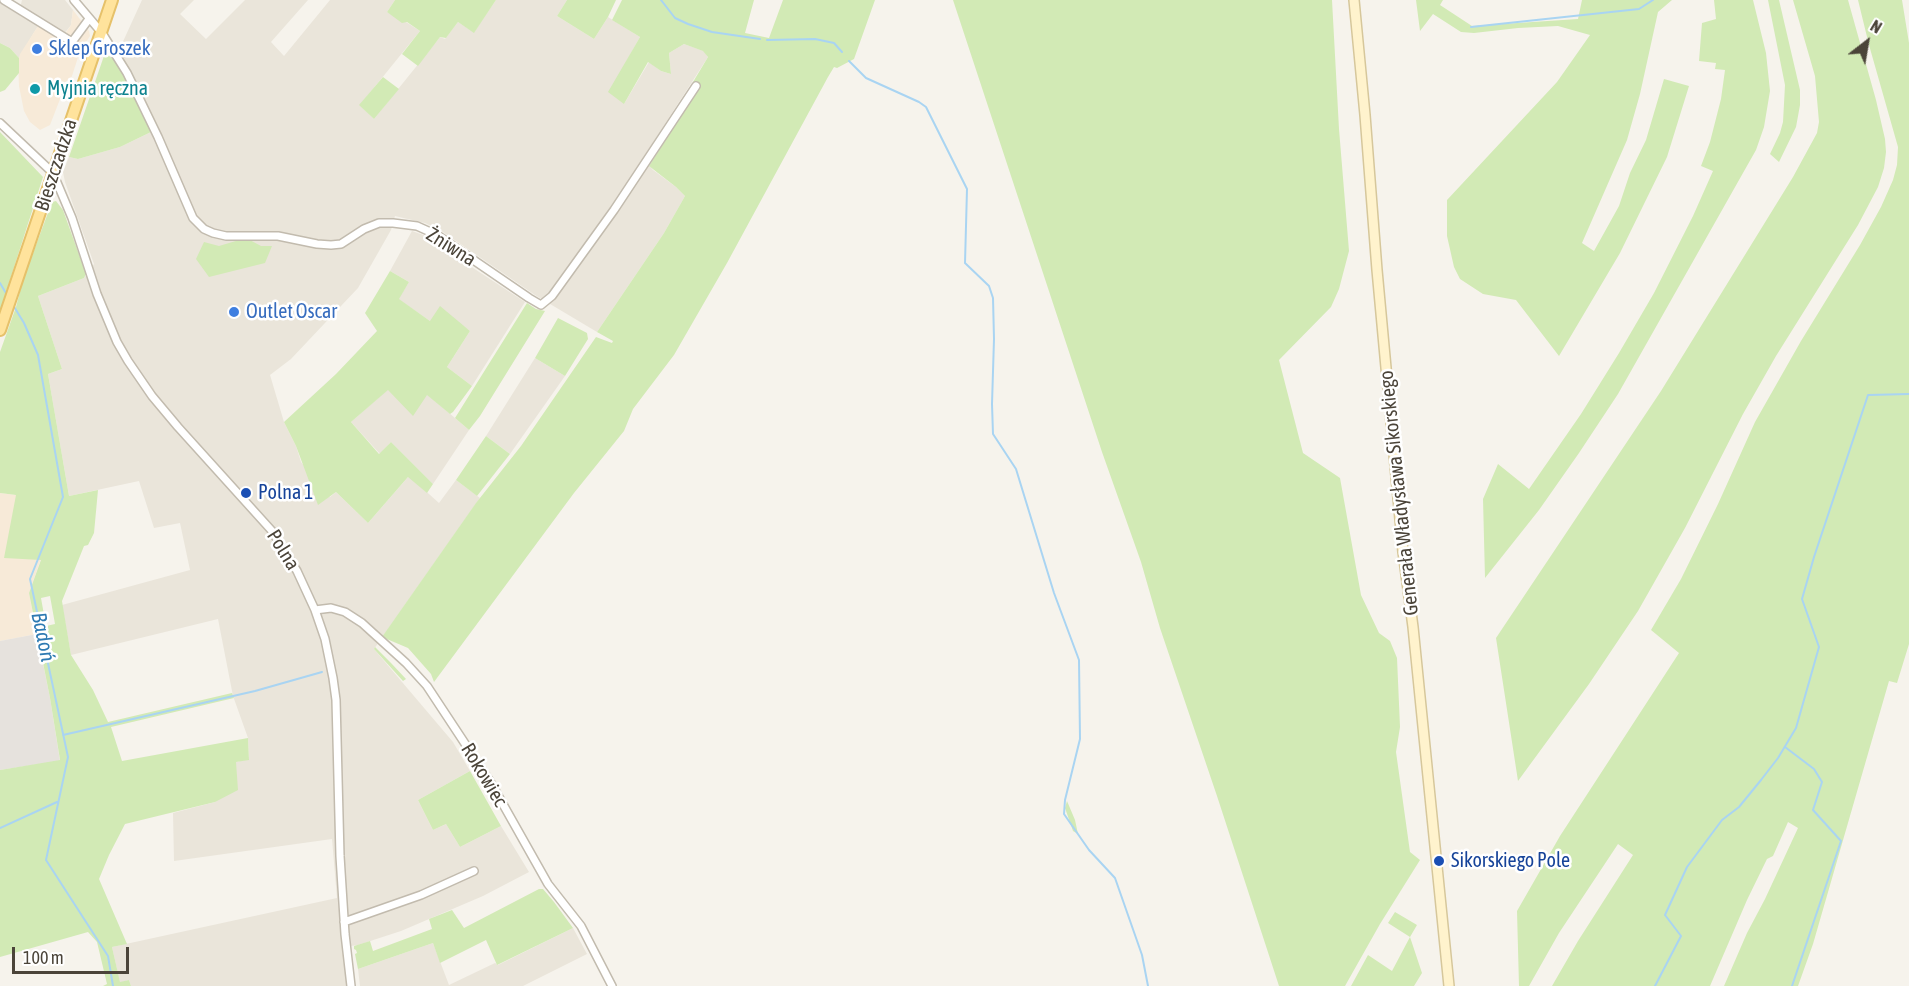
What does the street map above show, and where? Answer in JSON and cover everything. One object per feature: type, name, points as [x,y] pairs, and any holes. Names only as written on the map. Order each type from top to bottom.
[{"type":"main road","name":"Bieszczadzka","points":[[0,330],[112,0]]},
{"type":"street","points":[[4,0],[15,3],[72,42],[89,19]]},
{"type":"street","points":[[74,0],[102,33]]},
{"type":"street","name":"Generała Władysława Sikorskiego","points":[[1353,0],[1403,552],[1413,627],[1449,986]]},
{"type":"street","name":"Żniwna","points":[[102,33],[127,73],[193,219],[204,229],[226,236],[278,236],[331,245],[341,244],[364,229],[380,223],[417,226],[437,235],[541,305],[552,296],[614,210],[696,86]]},
{"type":"street","points":[[1,122],[53,173]]},
{"type":"street","name":"Polna","points":[[53,173],[72,218],[97,294],[117,342],[128,361],[178,427],[272,531],[297,572],[315,610],[325,639],[336,700],[344,922],[351,986]]},
{"type":"street","name":"Rokowiec","points":[[315,610],[331,608],[345,612],[362,623],[406,663],[427,686],[491,783],[548,884],[581,926],[612,986]]},
{"type":"street","points":[[344,922],[421,895],[474,871]]},
{"type":"shaded area","points":[[22,0],[65,0],[73,10],[71,25],[64,34],[20,8]]},
{"type":"shaded area","points":[[142,0],[194,0],[180,14],[206,39],[245,0],[308,0],[271,42],[284,56],[330,0],[395,0],[387,12],[420,31],[360,105],[374,119],[440,37],[445,39],[458,22],[474,32],[496,0],[567,0],[557,16],[594,39],[608,17],[640,37],[626,62],[624,104],[649,62],[661,71],[671,74],[669,53],[684,44],[704,51],[708,57],[643,158],[653,170],[685,196],[664,233],[597,332],[535,295],[440,230],[425,223],[395,216],[391,230],[358,288],[291,359],[270,375],[284,422],[301,462],[330,497],[336,492],[368,523],[409,476],[439,503],[456,480],[480,498],[374,649],[453,742],[470,771],[418,800],[433,830],[446,824],[460,847],[501,826],[529,872],[483,896],[401,931],[358,945],[343,947],[347,986],[131,986],[129,980],[120,983],[112,947],[337,898],[332,839],[174,861],[173,813],[215,802],[236,762],[249,759],[248,738],[233,696],[218,619],[71,655],[62,605],[190,570],[180,523],[154,528],[139,481],[69,496],[48,374],[62,369],[38,296],[84,278],[94,264],[65,182],[63,172],[69,157],[78,159],[120,147],[151,132],[130,84],[115,59]]},
{"type":"shaded area","points":[[0,3],[38,26],[19,58],[10,48],[0,43]]},
{"type":"shaded area","points":[[73,10],[89,31],[90,36],[82,45],[71,79],[67,81],[50,125],[40,130],[30,122],[24,111],[19,86],[20,54],[38,26],[61,40],[71,25]]},
{"type":"shaded area","points":[[412,231],[429,237],[525,302],[472,386],[447,367],[470,331],[463,326],[430,321],[398,299],[409,282],[390,271]]},
{"type":"shaded area","points":[[535,358],[565,376],[510,454],[486,436]]},
{"type":"shaded area","points":[[388,389],[427,394],[469,430],[433,484],[391,442],[380,454],[351,422]]},
{"type":"shaded area","points":[[0,493],[16,495],[41,559],[29,593],[37,634],[0,641]]},
{"type":"shaded area","points":[[37,634],[60,761],[0,770],[0,641]]},
{"type":"shaded area","points":[[573,928],[587,954],[523,986],[360,986],[358,969],[433,943],[449,985],[495,963],[498,965]]},
{"type":"green space","points":[[395,0],[496,0],[474,33],[458,22],[446,38],[440,37],[418,66],[402,54],[420,31],[407,22],[402,23],[387,12]]},
{"type":"green space","points":[[567,0],[616,0],[594,39],[557,16]]},
{"type":"green space","points":[[622,0],[754,0],[745,33],[769,38],[783,0],[875,0],[854,59],[837,68],[834,67],[674,355],[633,409],[624,431],[574,493],[434,682],[431,674],[408,648],[382,637],[476,503],[521,446],[596,337],[612,343],[613,341],[597,332],[664,233],[685,196],[649,166],[699,87],[693,82],[708,57],[703,51],[684,44],[669,53],[671,74],[661,71],[648,62],[624,104],[608,92],[640,37],[612,20]]},
{"type":"green space","points":[[953,0],[1332,0],[1349,251],[1339,289],[1331,307],[1279,360],[1303,453],[1340,478],[1361,595],[1379,633],[1390,641],[1397,658],[1400,727],[1396,752],[1410,852],[1420,860],[1345,986],[1279,986],[1160,628],[1141,562],[1102,452]]},
{"type":"green space","points":[[1416,0],[1443,0],[1440,5],[1472,26],[1578,19],[1582,0],[1672,0],[1658,12],[1640,94],[1627,140],[1582,243],[1594,251],[1619,206],[1630,173],[1646,140],[1664,79],[1689,86],[1667,157],[1620,253],[1559,356],[1516,300],[1483,294],[1460,279],[1454,267],[1447,236],[1447,200],[1557,82],[1590,35],[1558,26],[1474,33],[1461,32],[1433,14],[1420,31]]},
{"type":"green space","points":[[1714,0],[1753,0],[1766,53],[1770,91],[1764,127],[1756,150],[1618,394],[1539,510],[1485,578],[1483,499],[1498,464],[1529,489],[1581,414],[1654,293],[1713,171],[1701,166],[1721,99],[1725,70],[1715,69],[1716,63],[1699,61],[1702,23],[1716,19]]},
{"type":"green space","points":[[1768,0],[1779,0],[1800,90],[1796,127],[1779,162],[1770,154],[1783,122],[1785,85]]},
{"type":"green space","points":[[1793,0],[1848,0],[1885,139],[1884,168],[1878,187],[1858,225],[1776,356],[1743,414],[1685,528],[1638,611],[1589,684],[1518,781],[1496,638],[1661,391],[1793,177],[1817,133],[1819,122],[1815,76]]},
{"type":"green space","points":[[1858,0],[1902,0],[1909,43],[1909,644],[1897,683],[1889,681],[1813,944],[1798,986],[1724,986],[1798,828],[1788,822],[1773,856],[1767,859],[1747,900],[1710,986],[1552,986],[1633,855],[1618,844],[1559,933],[1529,986],[1519,986],[1517,911],[1560,836],[1679,653],[1651,630],[1681,579],[1755,422],[1860,245],[1893,180],[1898,147]]},
{"type":"green space","points":[[0,43],[10,48],[19,58],[19,73],[5,90],[0,92]]},
{"type":"green space","points":[[105,53],[115,59],[130,84],[127,86],[129,91],[133,90],[151,132],[120,147],[78,159],[69,157]]},
{"type":"green space","points":[[383,77],[399,89],[374,119],[359,105]]},
{"type":"green space","points":[[0,132],[43,177],[0,311]]},
{"type":"green space","points":[[56,201],[63,210],[86,274],[84,278],[38,296],[62,369],[48,374],[69,496],[98,490],[94,533],[88,545],[84,546],[62,601],[71,655],[93,690],[108,722],[232,693],[234,698],[111,727],[122,761],[248,738],[249,760],[236,762],[238,790],[215,802],[125,824],[109,855],[99,879],[127,944],[112,947],[120,982],[129,980],[131,986],[103,986],[107,984],[97,942],[88,932],[0,957],[0,770],[60,760],[29,593],[41,560],[4,558],[16,495],[0,493],[0,352],[23,280],[52,202]],"holes":[[[50,596],[55,624],[46,626],[41,598]]]},
{"type":"green space","points":[[246,238],[261,246],[272,246],[265,263],[209,277],[196,259],[204,242],[219,246]]},
{"type":"green space","points":[[390,271],[409,282],[399,299],[430,321],[440,306],[470,331],[447,367],[472,386],[450,414],[427,395],[413,416],[388,390],[351,422],[379,454],[391,442],[433,484],[427,493],[408,477],[368,523],[336,492],[318,505],[296,446],[284,422],[336,374],[377,331],[365,313]]},
{"type":"green space","points":[[527,303],[536,309],[545,311],[469,430],[455,418]]},
{"type":"green space","points":[[558,318],[587,333],[588,339],[565,376],[535,358]]},
{"type":"green space","points":[[486,436],[510,454],[477,496],[456,480]]},
{"type":"green space","points":[[375,647],[406,679],[403,681],[374,649]]},
{"type":"green space","points":[[470,771],[501,826],[460,847],[446,824],[433,830],[418,800]]},
{"type":"green space","points":[[1067,801],[1078,834],[1073,831],[1065,808]]},
{"type":"green space","points":[[543,889],[573,928],[497,965],[486,940],[440,963],[433,943],[358,969],[354,946],[370,941],[373,951],[432,929],[429,919],[452,910],[464,928]]},
{"type":"green space","points":[[1395,912],[1417,925],[1410,937],[1388,923]]},
{"type":"green space","points":[[1410,937],[1422,973],[1414,986],[1351,986],[1368,955],[1392,971]]},
{"type":"waterway","points":[[661,0],[675,18],[688,24],[712,32],[760,39]]},
{"type":"waterway","points":[[1471,27],[1639,9],[1653,0]]},
{"type":"waterway","points":[[767,40],[815,39],[834,43],[842,52]]},
{"type":"waterway","points":[[849,61],[866,78],[926,107],[967,189],[965,263],[989,286],[993,298],[993,434],[1016,469],[1054,593],[1079,660],[1080,739],[1065,800],[1064,814],[1089,850],[1115,878],[1142,955],[1148,986]]},
{"type":"waterway","name":"Badoń","points":[[0,283],[7,295]]},
{"type":"waterway","name":"Badoń","points":[[13,305],[38,355],[63,497],[30,579],[68,757],[46,860],[108,956],[113,986]]},
{"type":"waterway","points":[[1655,986],[1681,936],[1665,915],[1687,867],[1722,820],[1739,807],[1761,780],[1778,758],[1796,728],[1819,647],[1802,599],[1868,395],[1909,394]]},
{"type":"waterway","points":[[63,735],[255,691],[322,672]]},
{"type":"waterway","points":[[1785,747],[1814,769],[1822,782],[1813,810],[1841,841],[1792,986]]},
{"type":"waterway","points":[[0,828],[57,802]]},
{"type":"place","name":"Sklep Groszek","points":[[37,49]]},
{"type":"place","name":"Myjnia ręczna","points":[[35,89]]},
{"type":"place","name":"Outlet Oscar","points":[[234,312]]},
{"type":"place","name":"Polna 1","points":[[246,493]]},
{"type":"place","name":"Sikorskiego Pole","points":[[1439,861]]}]
